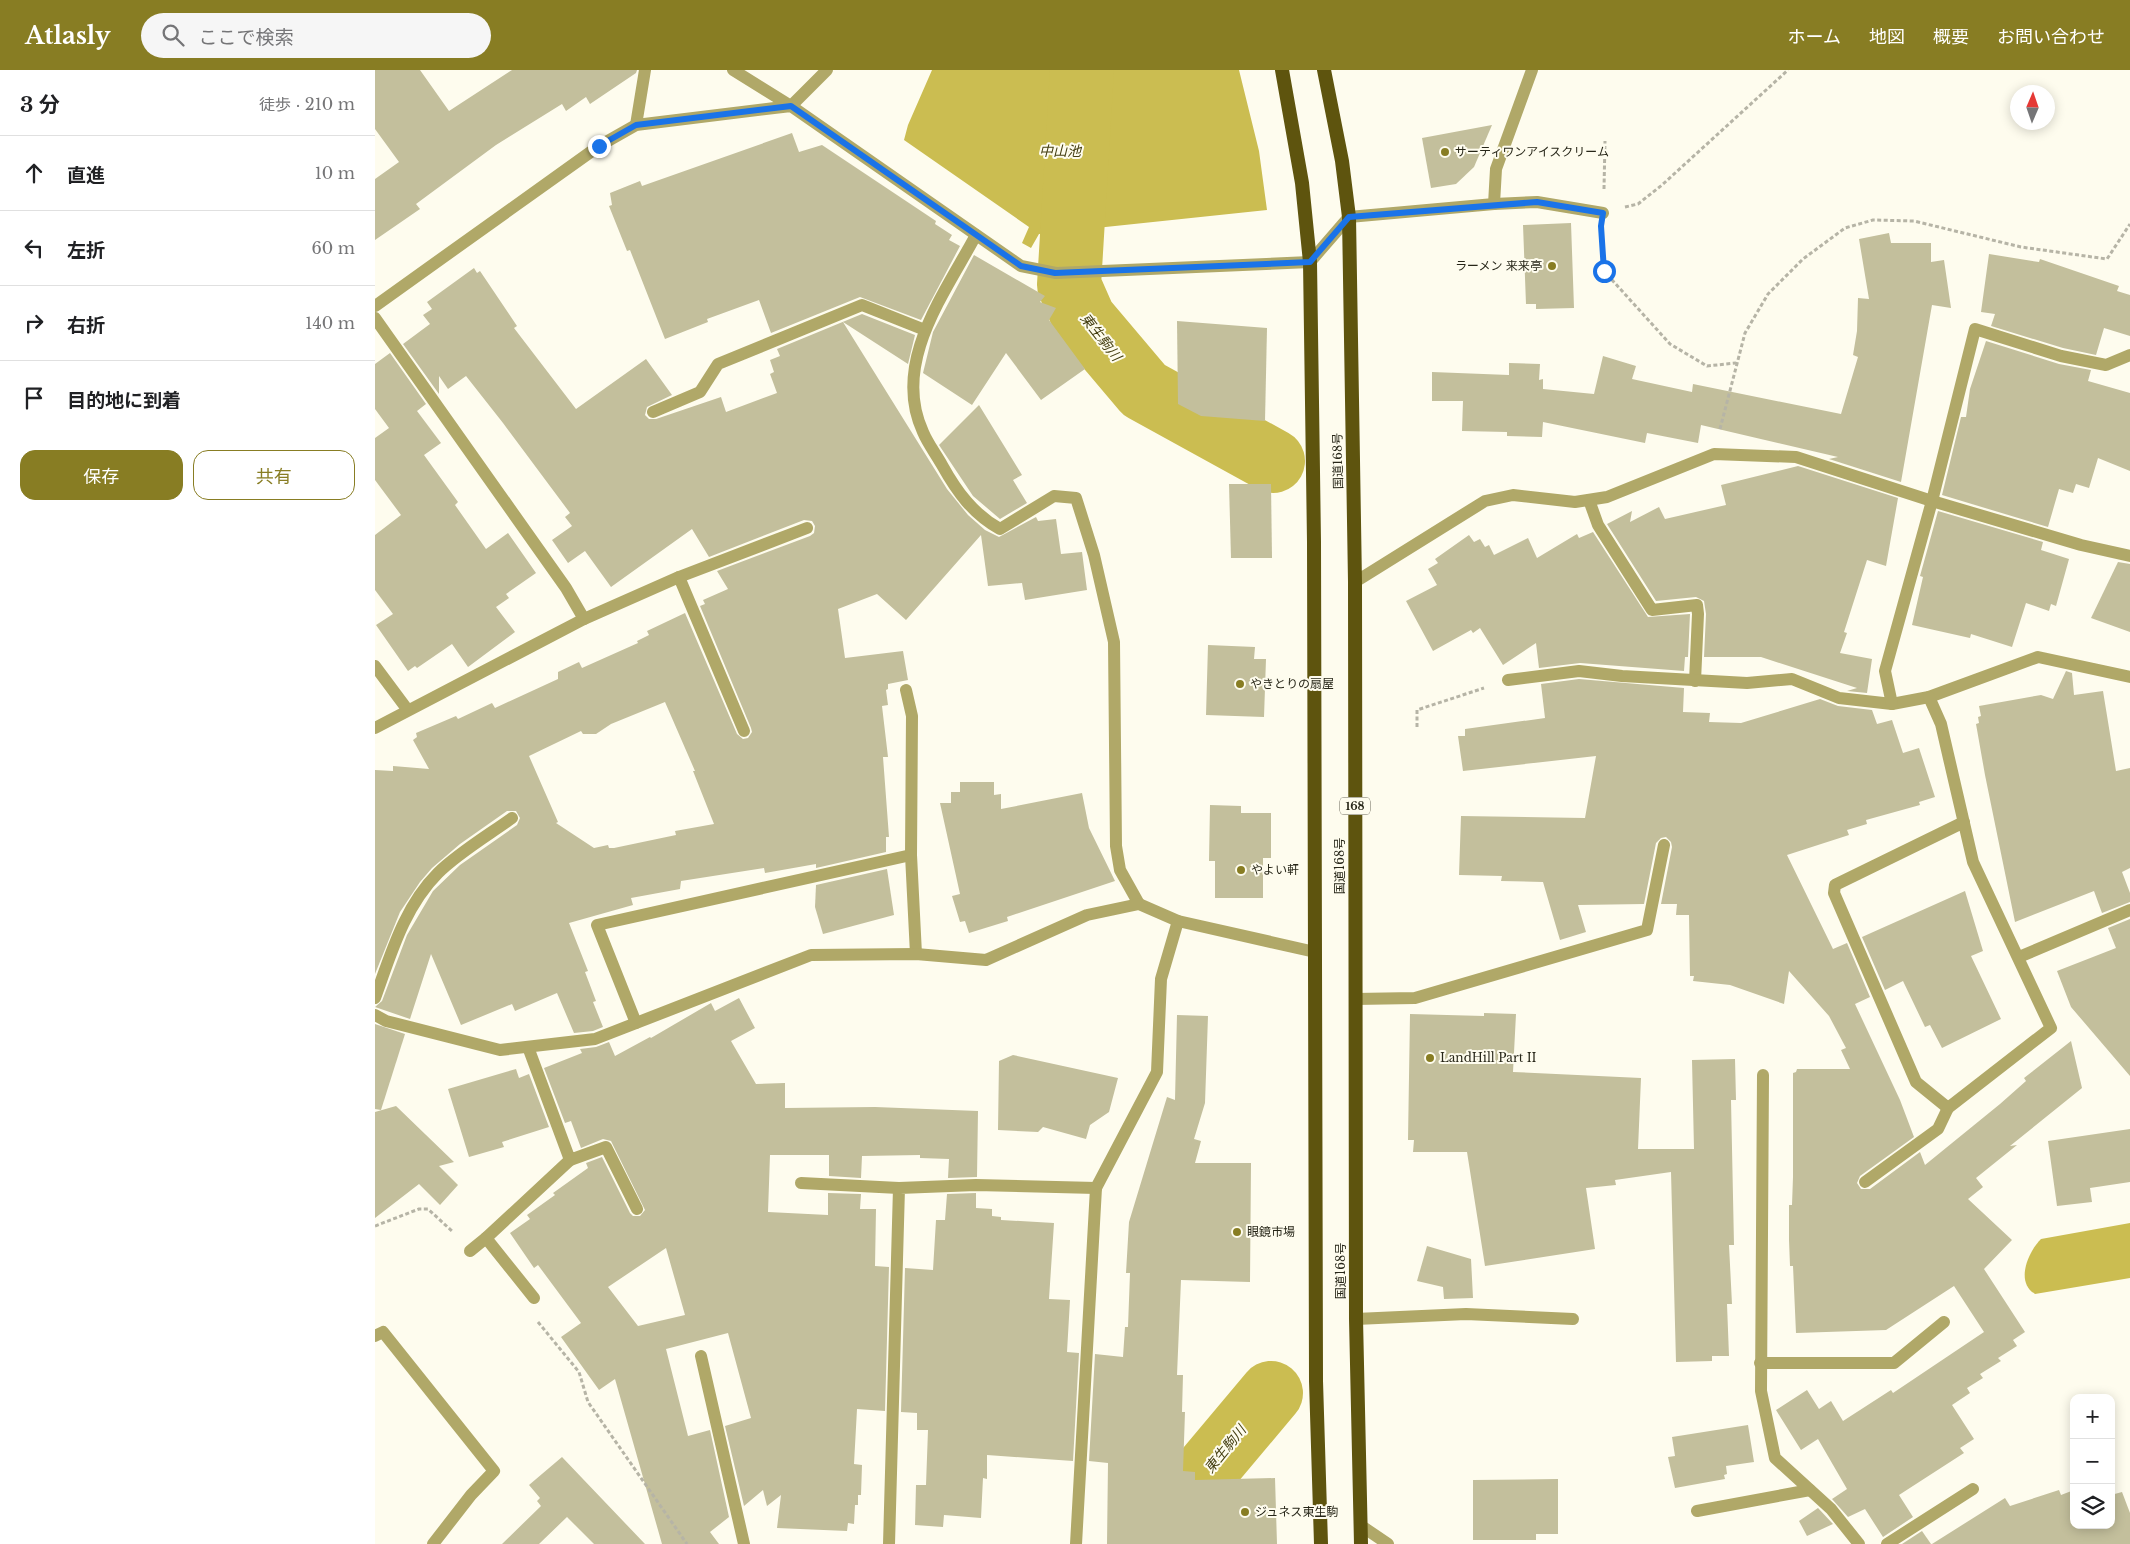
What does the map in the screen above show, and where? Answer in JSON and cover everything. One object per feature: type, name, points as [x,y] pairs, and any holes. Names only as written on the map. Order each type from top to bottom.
[{"type":"highway","name":"国道168号","points":[[1282,70],[1302,182],[1310,262],[1314,542],[1316,1380],[1321,1544]]},
{"type":"highway","name":"国道168号","points":[[1324,70],[1342,161],[1349,217],[1355,582],[1355,999],[1357,1318],[1361,1544]]},
{"type":"street","points":[[636,125],[645,70]]},
{"type":"street","points":[[733,70],[791,106],[1021,266],[1055,273],[1310,262],[1349,217],[1537,202],[1603,213]]},
{"type":"street","points":[[375,306],[599,146],[636,125],[791,106],[827,70]]},
{"type":"street","points":[[1494,204],[1496,169],[1531,70]]},
{"type":"street","points":[[976,234],[925,330],[915,362],[914,396],[922,431],[956,490],[973,510],[1000,528],[1054,496],[1076,498],[1094,556],[1114,642],[1116,846],[1120,870],[1139,904]]},
{"type":"street","points":[[653,412],[700,392],[718,364],[862,305],[925,330]]},
{"type":"street","points":[[375,318],[566,588],[584,619]]},
{"type":"street","points":[[1893,704],[1885,671],[1932,501],[1975,329],[2061,356],[2106,365],[2130,355]]},
{"type":"street","points":[[1355,582],[1485,501],[1513,495],[1575,502],[1607,497],[1714,454],[1796,457],[1932,501],[2081,545],[2130,556]]},
{"type":"street","points":[[1589,500],[1598,525],[1652,610],[1697,605],[1699,614],[1695,681]]},
{"type":"street","points":[[375,728],[407,709],[584,619],[679,576],[807,528]]},
{"type":"street","points":[[679,576],[744,731]]},
{"type":"street","points":[[1508,680],[1579,671],[1695,681],[1747,683],[1792,679],[1839,698],[1893,704],[1929,697],[2038,657],[2130,677]]},
{"type":"street","points":[[375,666],[407,709]]},
{"type":"street","points":[[905,690],[912,716],[911,855],[916,954]]},
{"type":"street","points":[[1865,1182],[1938,1129],[1948,1108],[2051,1028],[1973,862],[1941,724],[1929,697]]},
{"type":"street","points":[[375,998],[398,934],[413,904],[439,872],[512,818]]},
{"type":"street","points":[[1948,1108],[1916,1082],[1834,893],[1835,885],[1964,822]]},
{"type":"street","points":[[1355,999],[1415,998],[1647,930],[1663,845]]},
{"type":"street","points":[[636,1023],[597,925],[911,855]]},
{"type":"street","points":[[375,1015],[386,1020],[500,1050],[595,1039],[811,955],[916,954],[986,960],[1087,915],[1139,904],[1178,921],[1315,952]]},
{"type":"street","points":[[2019,957],[2130,910]]},
{"type":"street","points":[[1076,1544],[1096,1188],[1157,1072],[1161,979],[1178,921]]},
{"type":"street","points":[[528,1047],[570,1160]]},
{"type":"street","points":[[1763,1074],[1761,1391],[1775,1458],[1831,1509],[1859,1544]]},
{"type":"street","points":[[470,1252],[570,1160],[606,1147],[637,1209]]},
{"type":"street","points":[[801,1183],[899,1188],[976,1185],[1096,1188]]},
{"type":"street","points":[[889,1544],[899,1188]]},
{"type":"street","points":[[486,1238],[534,1298]]},
{"type":"street","points":[[1357,1318],[1466,1314],[1573,1319]]},
{"type":"street","points":[[1760,1364],[1894,1363],[1944,1322]]},
{"type":"street","points":[[375,1336],[383,1332],[494,1471],[471,1495],[433,1544]]},
{"type":"street","points":[[701,1356],[744,1544]]},
{"type":"street","points":[[1887,1544],[1973,1489]]},
{"type":"street","points":[[1697,1511],[1810,1490]]},
{"type":"street","points":[[1360,1525],[1388,1544]]},
{"type":"path","points":[[1603,213],[1638,204],[1788,70]]},
{"type":"path","points":[[1605,141],[1601,226],[1604,271],[1670,344],[1707,366],[1736,363]]},
{"type":"path","points":[[1714,454],[1745,333],[1768,294],[1803,259],[1845,228],[1873,220],[1914,220],[2021,247],[2107,259],[2130,224]]},
{"type":"path","points":[[1417,727],[1417,710],[1508,680]]},
{"type":"path","points":[[375,1226],[419,1209],[428,1209],[439,1217],[470,1252]]},
{"type":"path","points":[[534,1318],[579,1372],[588,1402],[687,1544]]},
{"type":"water","name":"中山池","points":[[932,70],[1239,70],[1259,151],[1267,210],[1039,234],[1031,248],[1022,243],[1029,227],[904,140],[908,125]]},
{"type":"water","points":[[2130,1223],[2130,1278],[2035,1294],[2029,1289],[2025,1275],[2026,1267],[2032,1251],[2041,1239]]},
{"type":"building","points":[[375,70],[420,70],[449,111],[512,70],[637,70],[636,73],[590,104],[586,97],[566,111],[562,104],[496,145],[416,204],[420,209],[375,240],[375,179],[399,162],[375,129]]},
{"type":"building","points":[[1492,125],[1474,167],[1456,184],[1431,188],[1422,138]]},
{"type":"building","points":[[792,133],[799,152],[822,145],[936,221],[935,224],[952,235],[949,240],[960,246],[921,320],[860,297],[771,333],[759,300],[707,319],[708,322],[665,339],[630,250],[627,251],[609,206],[612,205],[610,193],[640,181],[642,186]]},
{"type":"building","points":[[1571,223],[1574,308],[1536,309],[1536,304],[1526,304],[1523,225]]},
{"type":"building","points":[[1889,233],[1891,243],[1931,243],[1931,262],[1944,260],[1951,308],[1932,305],[1901,482],[1829,459],[1838,457],[1701,425],[1698,443],[1647,433],[1645,443],[1543,422],[1542,437],[1507,436],[1507,432],[1462,431],[1463,401],[1432,401],[1432,372],[1509,375],[1509,363],[1540,364],[1539,380],[1543,379],[1543,389],[1594,394],[1603,356],[1636,366],[1632,379],[1692,392],[1693,384],[1841,414],[1858,357],[1853,355],[1857,331],[1858,298],[1869,299],[1859,239]]},
{"type":"building","points":[[1989,254],[2039,262],[2040,259],[2119,286],[2117,291],[2130,295],[2130,336],[2104,328],[2096,355],[2063,348],[1991,326],[1995,314],[1981,312]]},
{"type":"building","points":[[974,255],[1045,296],[1040,302],[1056,308],[1049,320],[1085,369],[1041,400],[1006,353],[972,405],[923,373],[933,332]]},
{"type":"building","points":[[474,268],[477,273],[480,271],[517,326],[514,328],[576,409],[646,359],[672,395],[647,407],[645,415],[649,419],[656,419],[721,397],[726,412],[777,393],[770,374],[774,372],[770,360],[780,356],[777,349],[862,314],[915,335],[908,364],[843,322],[947,489],[968,515],[985,530],[999,537],[1036,517],[1038,521],[1056,519],[1061,554],[1082,552],[1087,590],[1025,600],[1022,583],[988,586],[981,535],[906,620],[877,594],[838,609],[845,658],[903,651],[908,680],[888,684],[888,689],[886,690],[888,705],[882,706],[888,757],[883,757],[889,837],[886,837],[886,852],[816,868],[816,864],[765,873],[764,868],[681,881],[680,889],[631,898],[633,905],[569,923],[588,971],[585,972],[596,1001],[593,1002],[603,1027],[593,1031],[574,1033],[557,993],[515,1011],[512,1004],[461,1025],[431,954],[410,1019],[375,1007],[382,1001],[407,935],[433,891],[460,865],[517,825],[520,818],[516,811],[507,811],[460,844],[432,868],[400,912],[375,974],[375,770],[393,771],[393,766],[429,769],[413,740],[417,737],[416,733],[456,716],[458,719],[492,703],[495,708],[558,679],[558,672],[579,662],[582,668],[638,643],[637,641],[649,635],[647,631],[685,613],[737,734],[743,739],[748,738],[752,732],[751,728],[700,606],[705,604],[703,600],[728,589],[717,571],[810,536],[814,533],[815,526],[812,521],[804,520],[709,557],[692,529],[611,587],[585,551],[568,563],[552,540],[572,526],[565,517],[570,513],[503,423],[466,376],[448,389],[439,376],[439,394],[403,344],[430,324],[423,315],[432,309],[427,302]],"holes":[[[665,702],[695,771],[693,771],[714,824],[675,831],[676,835],[614,848],[609,848],[608,845],[594,848],[556,823],[558,822],[529,756],[581,731],[583,734],[596,734],[611,724]]]},
{"type":"building","points":[[1177,321],[1267,328],[1265,421],[1201,416],[1178,404]]},
{"type":"building","points":[[1986,341],[2059,364],[2091,370],[2088,381],[2130,393],[2130,471],[2098,458],[2089,488],[2076,484],[2073,493],[2059,489],[2048,527],[1942,495],[1961,417],[1966,417],[1970,389]]},
{"type":"building","points":[[390,353],[426,404],[417,411],[441,443],[424,455],[458,502],[455,505],[486,549],[508,533],[536,573],[506,594],[509,598],[496,607],[515,632],[468,667],[452,644],[417,668],[415,666],[408,671],[376,625],[393,614],[375,590],[375,535],[401,515],[375,480],[375,438],[389,428],[375,409],[375,364]]},
{"type":"building","points":[[979,405],[1022,475],[1013,480],[1027,503],[1000,519],[973,496],[939,445]]},
{"type":"building","points":[[1798,466],[1898,498],[1886,566],[1867,560],[1844,632],[1847,633],[1840,653],[1872,659],[1867,693],[1847,691],[1857,688],[1761,657],[1704,657],[1706,614],[1704,601],[1696,597],[1656,601],[1607,524],[1632,511],[1630,522],[1659,507],[1665,519],[1726,505],[1721,485]]},
{"type":"building","points":[[1229,484],[1271,484],[1272,558],[1231,558]]},
{"type":"building","points":[[1938,511],[2043,542],[2041,550],[2069,559],[2056,606],[2051,604],[2049,611],[2026,603],[2012,647],[1971,634],[1970,638],[1912,625],[1923,577],[1920,576]]},
{"type":"building","points":[[1593,532],[1648,617],[1690,614],[1688,657],[1685,657],[1684,671],[1580,663],[1539,668],[1536,643],[1503,665],[1480,628],[1473,633],[1471,630],[1433,651],[1406,601],[1437,585],[1428,569],[1438,563],[1435,559],[1469,535],[1474,542],[1480,539],[1485,547],[1489,545],[1494,555],[1528,538],[1537,558],[1577,534],[1579,538]]},
{"type":"building","points":[[2118,562],[2130,564],[2130,632],[2091,618]]},
{"type":"building","points":[[1208,645],[1255,647],[1254,659],[1266,659],[1264,717],[1206,715]]},
{"type":"building","points":[[2066,671],[2072,673],[2074,695],[2103,691],[2116,771],[2130,768],[2130,868],[2122,872],[2130,893],[2130,902],[2102,913],[2094,891],[2015,922],[1976,724],[1979,723],[1978,717],[1981,716],[1979,706],[2041,695],[2053,699]]},
{"type":"building","points":[[1579,679],[1684,688],[1683,712],[1710,713],[1709,722],[1741,723],[1820,699],[1838,706],[1872,710],[1877,724],[1892,720],[1903,753],[1919,748],[1935,797],[1919,802],[1920,805],[1866,820],[1867,824],[1847,830],[1849,835],[1787,855],[1833,949],[1847,943],[1870,997],[1855,1004],[1900,1100],[1914,1137],[1860,1176],[1857,1183],[1861,1189],[1870,1189],[1920,1152],[1925,1165],[2000,1104],[2026,1081],[2024,1078],[2071,1041],[2082,1088],[2010,1146],[2017,1145],[1976,1178],[1983,1187],[1968,1199],[2012,1240],[1984,1269],[2025,1332],[2013,1340],[2017,1346],[1998,1358],[2001,1361],[1980,1374],[1983,1378],[1967,1388],[1970,1393],[1952,1405],[1974,1439],[1960,1448],[1964,1453],[1899,1495],[1913,1517],[1883,1537],[1865,1509],[1848,1517],[1832,1499],[1847,1489],[1818,1439],[1801,1450],[1776,1410],[1807,1390],[1819,1409],[1831,1401],[1843,1421],[1891,1390],[1893,1393],[1984,1332],[1954,1286],[1886,1330],[1796,1333],[1793,1266],[1790,1266],[1789,1240],[1789,1205],[1792,1205],[1793,1177],[1793,1073],[1797,1069],[1850,1069],[1841,1050],[1846,1048],[1829,1016],[1789,971],[1784,1004],[1730,985],[1693,981],[1694,976],[1690,976],[1689,915],[1676,915],[1677,904],[1661,904],[1672,847],[1671,842],[1666,837],[1661,838],[1656,843],[1644,904],[1578,905],[1586,932],[1560,940],[1543,882],[1501,881],[1502,876],[1459,875],[1461,816],[1585,818],[1596,756],[1463,771],[1458,736],[1465,736],[1465,729],[1545,718],[1541,684]]},
{"type":"building","points":[[960,782],[994,782],[994,795],[1001,794],[1001,809],[1082,793],[1089,828],[1115,881],[1007,917],[1008,921],[969,933],[965,921],[960,922],[952,896],[960,894],[940,803],[951,803],[951,792],[960,792]]},
{"type":"building","points":[[1210,805],[1241,806],[1241,813],[1271,813],[1271,858],[1263,858],[1263,898],[1215,898],[1215,861],[1209,861]]},
{"type":"building","points":[[887,869],[894,915],[823,934],[815,907],[816,885]]},
{"type":"building","points":[[1965,891],[1983,951],[1971,956],[2001,1019],[1942,1048],[1930,1025],[1925,1027],[1903,981],[1885,990],[1862,937]]},
{"type":"building","points":[[2130,919],[2130,1076],[2071,1007],[2057,971],[2116,948],[2108,928]]},
{"type":"building","points":[[739,998],[755,1028],[731,1041],[756,1084],[785,1083],[785,1108],[875,1107],[978,1111],[977,1177],[948,1178],[949,1159],[920,1158],[920,1155],[862,1156],[861,1178],[829,1176],[829,1155],[770,1155],[768,1212],[828,1215],[828,1193],[861,1194],[860,1209],[876,1209],[875,1266],[889,1267],[885,1411],[857,1409],[854,1464],[862,1465],[861,1495],[858,1495],[858,1505],[855,1505],[854,1524],[848,1523],[847,1531],[777,1528],[781,1495],[767,1506],[763,1490],[744,1506],[725,1426],[751,1418],[728,1333],[666,1349],[688,1436],[710,1430],[729,1517],[710,1532],[719,1544],[662,1544],[615,1379],[599,1390],[561,1337],[581,1323],[538,1265],[534,1268],[510,1233],[530,1219],[527,1215],[555,1195],[553,1193],[588,1168],[586,1163],[602,1157],[630,1213],[633,1216],[640,1216],[645,1210],[611,1141],[603,1139],[581,1148],[571,1121],[565,1123],[544,1068],[582,1053],[580,1049],[596,1047],[609,1042],[615,1056],[651,1038],[711,1003],[715,1011]],"holes":[[[666,1248],[685,1315],[638,1326],[608,1287]]]},
{"type":"building","points":[[1484,1013],[1516,1014],[1513,1072],[1641,1078],[1638,1149],[1694,1149],[1692,1060],[1735,1059],[1736,1100],[1731,1100],[1734,1245],[1729,1245],[1732,1304],[1727,1304],[1729,1356],[1712,1356],[1712,1361],[1676,1362],[1671,1172],[1615,1180],[1616,1185],[1586,1188],[1595,1249],[1485,1266],[1467,1152],[1413,1152],[1414,1140],[1408,1140],[1410,1014],[1484,1016]]},
{"type":"building","points":[[1177,1015],[1208,1016],[1205,1103],[1194,1139],[1201,1141],[1195,1163],[1251,1163],[1250,1282],[1181,1280],[1177,1375],[1183,1375],[1182,1412],[1185,1412],[1183,1471],[1195,1472],[1195,1480],[1275,1478],[1277,1544],[1107,1544],[1108,1463],[1089,1461],[1095,1354],[1123,1357],[1125,1327],[1128,1327],[1130,1273],[1126,1273],[1129,1222],[1167,1097],[1175,1100]]},
{"type":"building","points":[[375,1024],[405,1034],[381,1110],[375,1109]]},
{"type":"building","points":[[1013,1055],[1118,1078],[1109,1112],[1090,1125],[1086,1139],[1043,1127],[1038,1132],[998,1130],[999,1061]]},
{"type":"building","points":[[516,1069],[519,1078],[529,1074],[549,1127],[502,1142],[504,1147],[469,1157],[448,1089]]},
{"type":"building","points":[[396,1106],[454,1162],[439,1166],[458,1185],[440,1205],[419,1184],[375,1218],[375,1112]]},
{"type":"building","points":[[2130,1129],[2130,1182],[2090,1188],[2092,1202],[2057,1206],[2048,1141]]},
{"type":"building","points":[[976,1193],[976,1208],[992,1209],[992,1216],[1001,1217],[1001,1220],[1054,1223],[1049,1299],[1070,1300],[1067,1352],[1079,1353],[1073,1461],[987,1455],[987,1479],[983,1478],[981,1518],[944,1515],[943,1527],[915,1525],[916,1485],[926,1485],[928,1430],[917,1430],[917,1413],[901,1412],[905,1268],[933,1270],[936,1220],[945,1220],[947,1194]]},
{"type":"building","points":[[1427,1246],[1471,1259],[1473,1298],[1444,1299],[1443,1287],[1417,1281]]},
{"type":"building","points":[[1748,1425],[1754,1462],[1726,1466],[1727,1474],[1724,1475],[1725,1479],[1675,1488],[1668,1457],[1675,1456],[1672,1437]]},
{"type":"building","points":[[562,1457],[645,1544],[594,1544],[567,1517],[539,1544],[502,1544],[541,1506],[537,1501],[540,1498],[529,1485]]},
{"type":"building","points":[[1558,1479],[1558,1534],[1536,1534],[1536,1540],[1473,1540],[1473,1480]]},
{"type":"building","points":[[2059,1490],[2061,1495],[2070,1492],[2070,1529],[2115,1529],[2115,1494],[2122,1492],[2130,1513],[2130,1544],[1932,1544],[2005,1498],[2010,1506]]},
{"type":"building","points":[[1818,1508],[1833,1524],[1807,1536],[1799,1521]]},
{"type":"building","points":[[1922,1531],[1931,1544],[1902,1544]]},
{"type":"waterway","name":"東生駒川","points":[[1082,70],[1069,285],[1084,319],[1144,390],[1273,461]]},
{"type":"waterway","name":"東生駒川","points":[[1197,1544],[1203,1474],[1271,1393]]},
{"type":"place","name":"サーティワンアイスクリーム","points":[[1445,152]]},
{"type":"place","name":"ラーメン 来来亭","points":[[1552,266]]},
{"type":"place","name":"やきとりの扇屋","points":[[1240,684]]},
{"type":"place","name":"やよい軒","points":[[1241,870]]},
{"type":"place","name":"LandHill Part II","points":[[1430,1058]]},
{"type":"place","name":"眼鏡市場","points":[[1237,1232]]},
{"type":"place","name":"ジュネス東生駒","points":[[1245,1512]]},
{"type":"route","points":[[599,146],[636,125],[791,106],[1021,266],[1055,273],[1310,262],[1349,217],[1537,202],[1603,213],[1601,226],[1604,271]]}]
